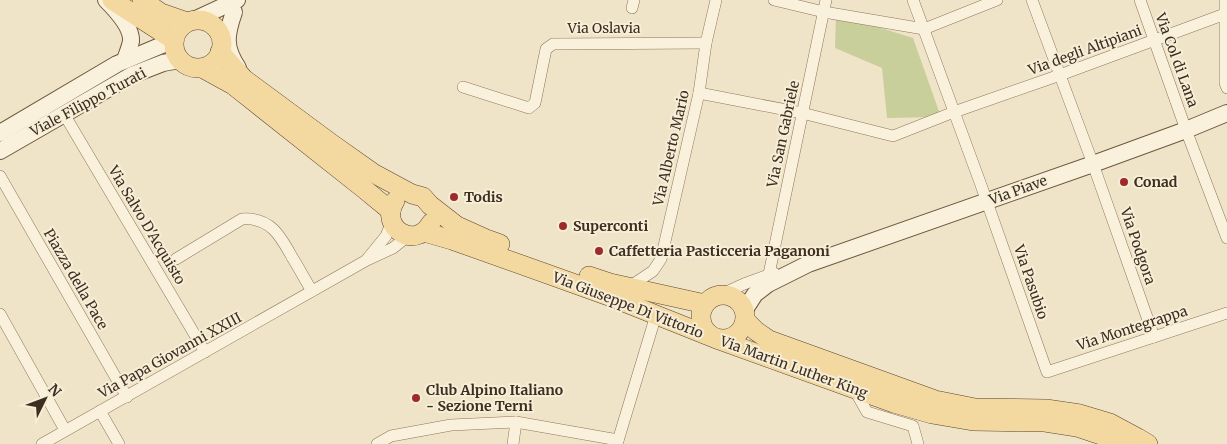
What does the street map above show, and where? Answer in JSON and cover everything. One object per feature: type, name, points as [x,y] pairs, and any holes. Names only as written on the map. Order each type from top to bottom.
[{"type":"main road","points":[[112,0],[174,40]]},
{"type":"main road","name":"Via Giuseppe Di Vittorio","points":[[142,0],[161,13],[191,21],[201,20],[214,26],[218,32],[221,45],[244,79],[373,173],[412,194],[423,197],[430,205],[458,226],[486,240],[610,283],[705,304],[700,316],[701,323],[704,329],[714,338]]},
{"type":"main road","points":[[180,60],[174,51],[174,40],[178,29],[191,21]]},
{"type":"main road","points":[[202,68],[213,63],[218,58],[221,45]]},
{"type":"main road","name":"Via Giuseppe Di Vittorio","points":[[180,60],[183,64],[192,68],[202,68],[233,85],[364,188],[391,216],[398,231],[452,240],[606,295],[714,338]]},
{"type":"main road","points":[[391,216],[396,201],[401,197],[412,194]]},
{"type":"main road","points":[[416,234],[428,228],[433,217],[430,205]]},
{"type":"main road","points":[[722,294],[736,299],[741,304],[744,315]]},
{"type":"main road","name":"Via Piave","points":[[705,304],[710,299],[722,294]]},
{"type":"main road","name":"Via Martin Luther King","points":[[714,338],[728,339],[734,336],[743,327],[744,315]]},
{"type":"main road","name":"Via Martin Luther King","points":[[744,315],[756,331],[769,340],[935,400],[975,408],[1046,409],[1080,414],[1110,423],[1146,442]]},
{"type":"main road","name":"Via Martin Luther King","points":[[714,338],[894,404],[932,414],[973,421],[1045,422],[1077,427],[1104,436],[1120,444]]},
{"type":"street","name":"Viale Filippo Turati","points":[[106,0],[127,26],[131,40],[125,60]]},
{"type":"street","points":[[191,21],[236,6],[246,0]]},
{"type":"street","name":"Via Alberto Mario","points":[[629,287],[653,271],[661,259],[699,93],[706,43],[716,0]]},
{"type":"street","points":[[774,0],[824,12],[924,29],[997,0]]},
{"type":"street","name":"Via San Gabriele","points":[[768,274],[826,0]]},
{"type":"street","name":"Via Pasubio","points":[[913,0],[1047,372]]},
{"type":"street","name":"Via Podgora","points":[[1032,0],[1093,164],[1154,337]]},
{"type":"street","name":"Via Col di Lana","points":[[1140,0],[1227,238]]},
{"type":"street","points":[[1225,0],[1225,83],[1227,88]]},
{"type":"street","points":[[221,45],[236,6]]},
{"type":"street","points":[[236,6],[229,25],[228,41],[231,57],[244,79]]},
{"type":"street","name":"Via degli Altipiani","points":[[699,93],[802,113],[893,136],[1225,14]]},
{"type":"street","name":"Viale Filippo Turati","points":[[0,133],[125,60],[174,40]]},
{"type":"street","name":"Via Oslavia","points":[[463,87],[529,108],[535,104],[546,49],[553,44],[706,43]]},
{"type":"street","name":"Viale Filippo Turati","points":[[0,151],[132,75],[163,63],[180,60]]},
{"type":"street","name":"Via Piave","points":[[722,294],[768,274],[808,264],[1093,164],[1227,113]]},
{"type":"street","name":"Via Salvo D'Acquisto","points":[[64,114],[205,352]]},
{"type":"street","name":"Piazza della Pace","points":[[0,176],[127,397]]},
{"type":"street","name":"Via Papa Giovanni XXIII","points":[[367,260],[386,236],[391,216]]},
{"type":"street","points":[[176,260],[242,219],[252,218],[273,228],[281,237],[312,292]]},
{"type":"street","name":"Via Papa Giovanni XXIII","points":[[42,444],[416,234]]},
{"type":"street","name":"Via Piave","points":[[744,315],[755,294],[768,284],[808,264]]},
{"type":"street","name":"Via Montegrappa","points":[[1047,372],[1227,313]]},
{"type":"street","points":[[0,314],[65,430]]},
{"type":"street","points":[[377,444],[451,425],[516,422],[617,442],[656,315]]},
{"type":"street","points":[[854,389],[867,412],[913,426],[918,444]]},
{"type":"street","points":[[100,411],[118,444]]},
{"type":"street","points":[[513,444],[516,422]]},
{"type":"green space","points":[[836,14],[913,38],[941,117],[887,118],[882,68],[835,48]]},
{"type":"place","name":"Conad","points":[[1124,182]]},
{"type":"place","name":"Todis","points":[[454,197]]},
{"type":"place","name":"Superconti","points":[[563,226]]},
{"type":"place","name":"Caffetteria Pasticceria Paganoni","points":[[599,251]]},
{"type":"place","name":"Club Alpino Italiano - Sezione Terni","points":[[416,398]]}]
